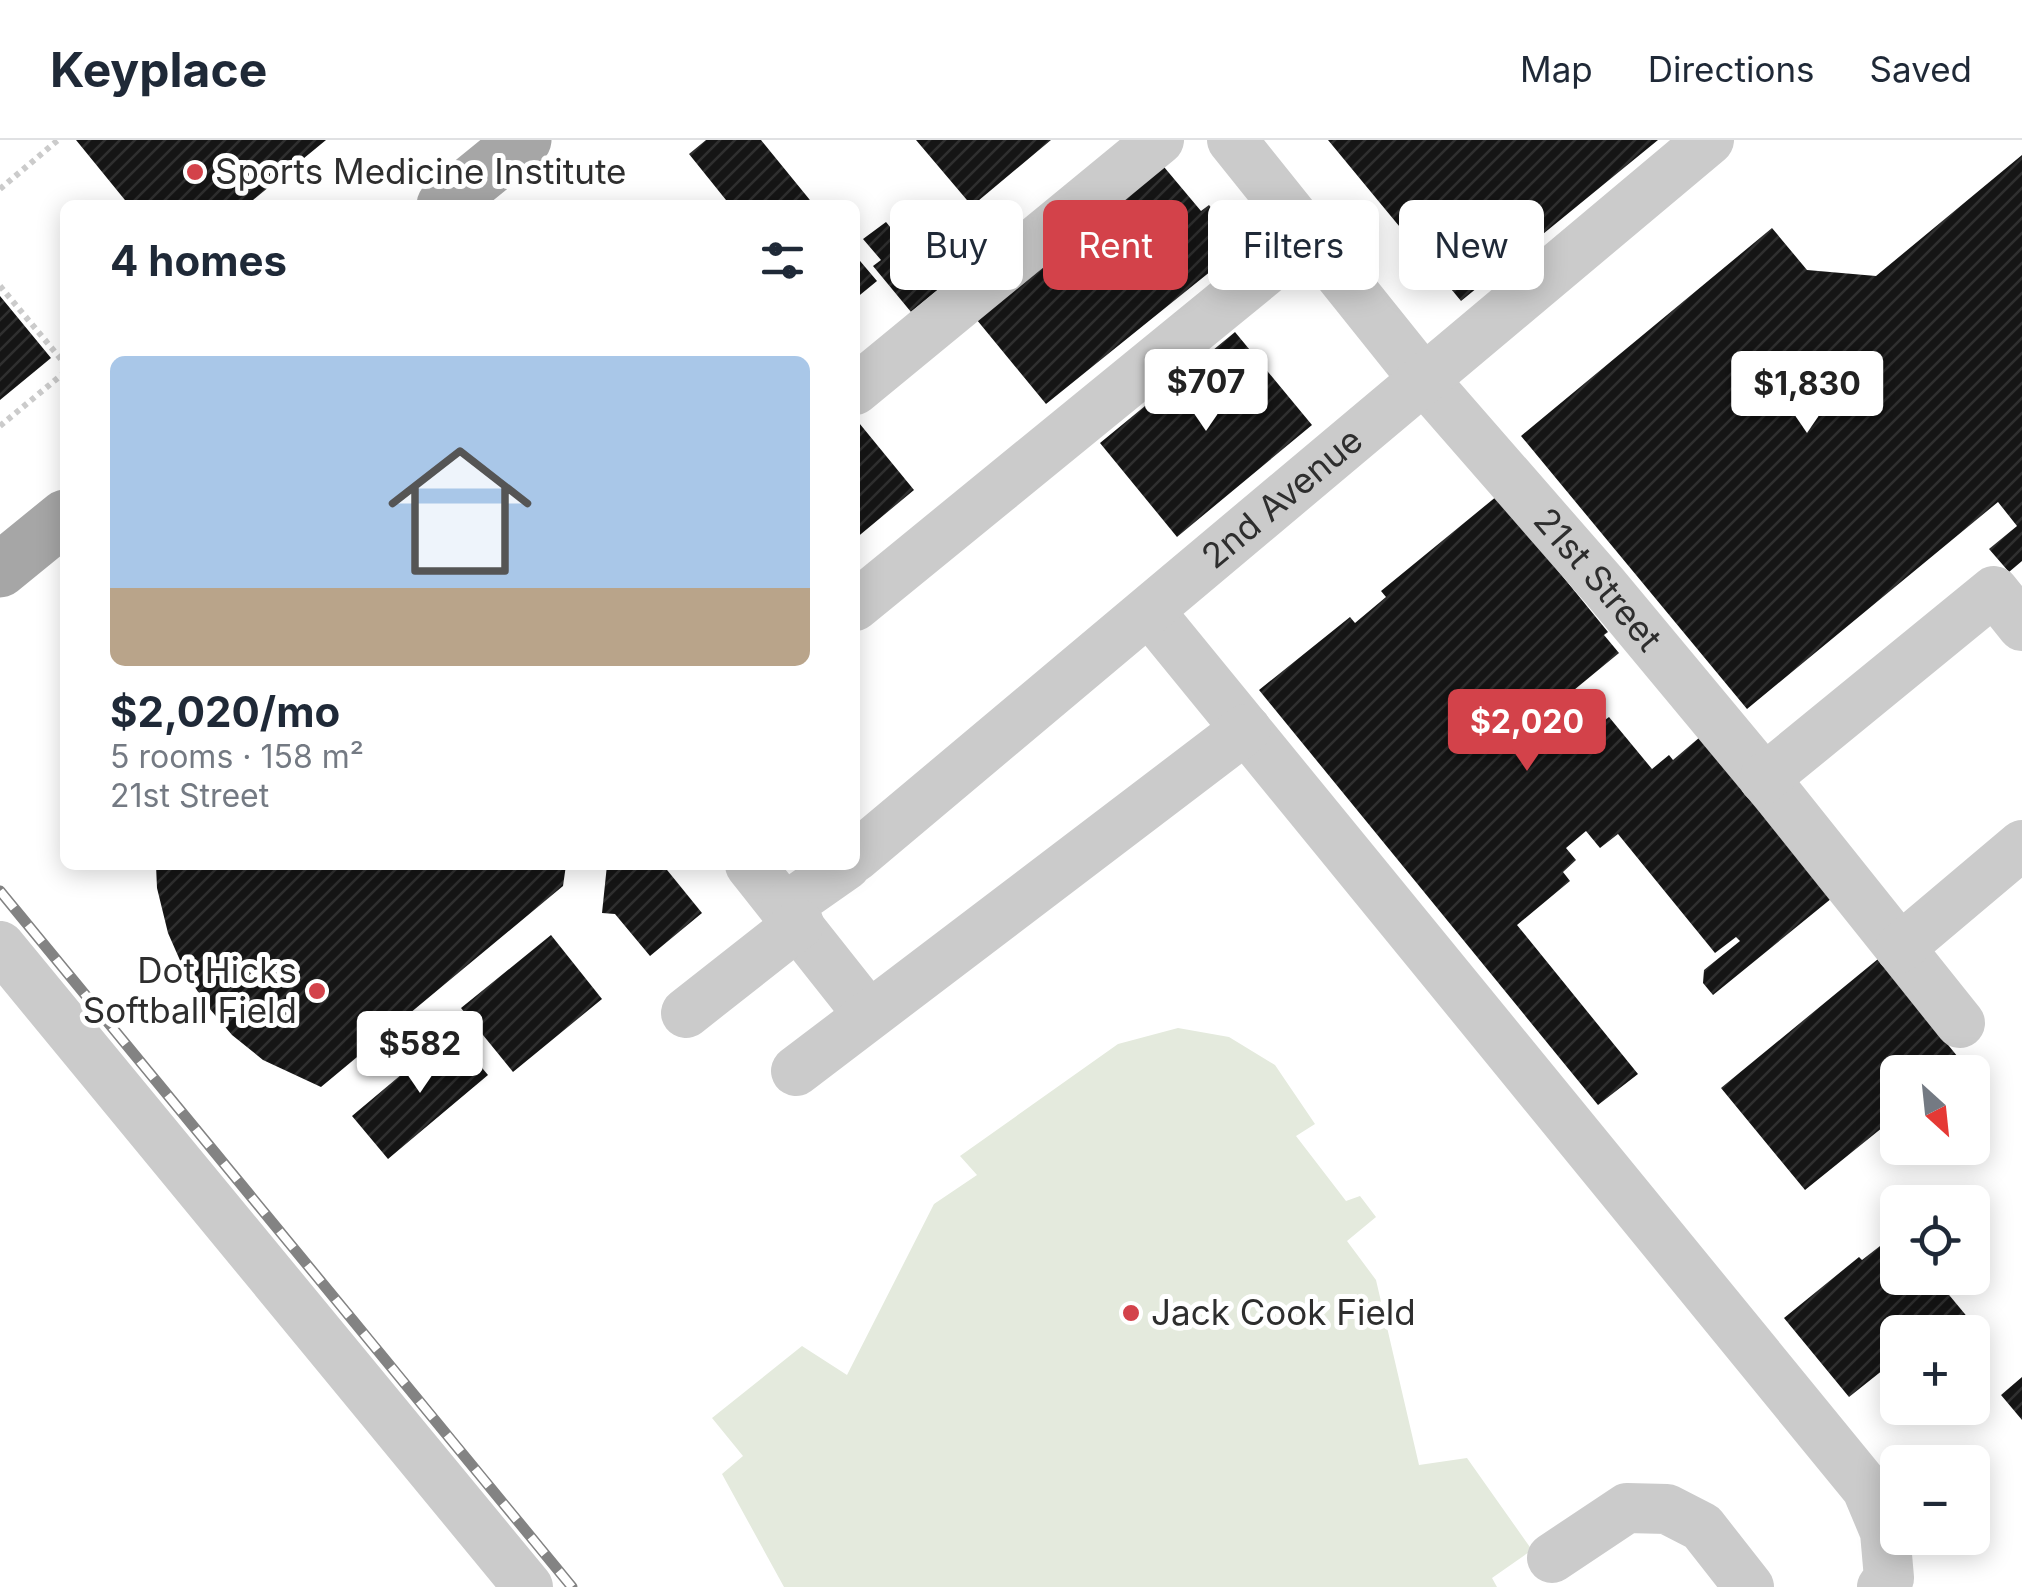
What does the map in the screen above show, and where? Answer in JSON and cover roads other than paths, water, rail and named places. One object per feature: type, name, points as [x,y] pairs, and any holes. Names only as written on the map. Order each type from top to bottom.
[{"type":"main road","points":[[450,200],[524,140]]},
{"type":"main road","points":[[0,570],[60,520]]},
{"type":"street","points":[[860,386],[1159,140]]},
{"type":"street","name":"21st Street","points":[[1232,140],[1280,200]]},
{"type":"street","name":"2nd Avenue","points":[[860,853],[1708,140]]},
{"type":"street","points":[[860,602],[1242,290]]},
{"type":"street","name":"21st Street","points":[[1352,290],[1604,586],[1960,1023]]},
{"type":"street","points":[[1764,779],[1994,591],[2022,626]]},
{"type":"street","points":[[1150,612],[1866,1489],[1886,1532],[1889,1578],[1882,1587]]},
{"type":"street","points":[[796,1070],[1246,729]]},
{"type":"street","points":[[1900,948],[2022,845]]},
{"type":"street","points":[[754,870],[868,1014]]},
{"type":"street","points":[[686,1013],[841,870]]},
{"type":"street","points":[[0,946],[528,1587]]},
{"type":"street","points":[[1552,1558],[1626,1508],[1667,1508],[1702,1527],[1744,1585]]},
{"type":"railway","points":[[0,891],[572,1587]]},
{"type":"place","name":"Sports Medicine Institute","points":[[195,172]]},
{"type":"place","name":"Dot Hicks Softball Field","points":[[317,991]]},
{"type":"place","name":"Jack Cook Field","points":[[1131,1313]]}]
